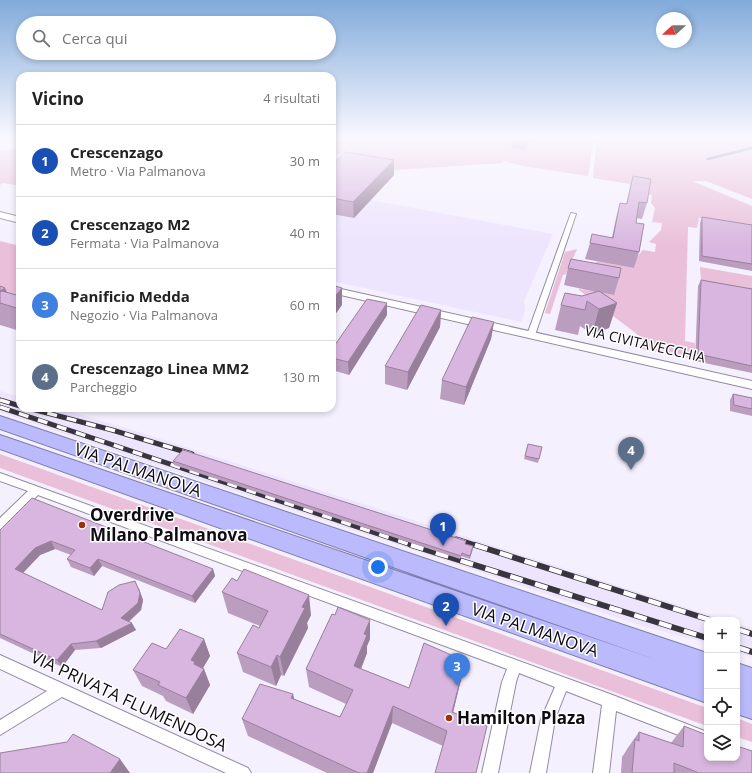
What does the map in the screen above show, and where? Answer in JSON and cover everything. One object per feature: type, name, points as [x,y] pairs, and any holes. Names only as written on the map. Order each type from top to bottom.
[{"type":"highway","name":"VIA PALMANOVA","points":[[0,422],[704,664]]},
{"type":"highway","name":"VIA PALMANOVA","points":[[0,442],[704,689]]},
{"type":"highway","points":[[740,677],[752,681]]},
{"type":"highway","points":[[740,702],[752,706]]},
{"type":"street","points":[[531,335],[573,214]]},
{"type":"street","points":[[0,215],[16,219]]},
{"type":"street","name":"VIA CIVITAVECCHIA","points":[[336,291],[752,385]]},
{"type":"street","points":[[0,477],[563,683],[704,737]]},
{"type":"street","points":[[0,525],[36,490]]},
{"type":"street","name":"VIA PRIVATA FLUMENDOSA","points":[[0,662],[243,773]]},
{"type":"street","points":[[490,773],[509,682],[515,666]]},
{"type":"street","points":[[538,773],[548,719],[563,683]]},
{"type":"street","points":[[0,728],[61,690]]},
{"type":"street","points":[[601,773],[610,701]]},
{"type":"shaded area","points":[[0,174],[16,174],[16,185],[3,183],[0,185]]},
{"type":"shaded area","points":[[336,174],[394,175],[371,200],[553,234],[524,301],[525,311],[521,322],[336,282]]},
{"type":"shaded area","points":[[575,174],[588,174],[588,176]]},
{"type":"shaded area","points":[[593,174],[752,174],[752,199],[706,181],[692,181],[752,206],[752,230],[716,220],[699,218],[697,228],[688,227],[685,341],[695,343],[695,359],[642,349],[642,338],[579,290],[614,295],[585,279],[597,261],[634,268],[635,259],[643,250],[655,252],[656,244],[649,242],[661,230],[662,223],[652,222],[655,208],[651,203],[652,195],[629,191],[630,184],[593,178]]},
{"type":"shaded area","points":[[0,241],[16,245],[16,316],[0,308]]},
{"type":"shaded area","points":[[577,249],[566,274],[563,275],[550,314],[545,313],[565,252]]},
{"type":"shaded area","points":[[700,267],[752,276],[752,292],[701,283]]},
{"type":"shaded area","points":[[0,391],[16,396],[16,412],[72,412],[129,429],[716,617],[704,617],[704,642],[643,626],[128,456],[0,412]]},
{"type":"shaded area","points":[[0,454],[704,707],[704,725],[0,468]]},
{"type":"shaded area","points":[[740,625],[752,628],[752,657],[740,653]]},
{"type":"shaded area","points":[[740,719],[752,724],[752,742],[740,738]]},
{"type":"building","points":[[336,174],[380,174],[353,202],[336,199]]},
{"type":"building","points":[[633,176],[651,179],[647,203],[639,202],[636,223],[644,224],[639,252],[590,243],[592,234],[613,238],[620,203],[627,204]]},
{"type":"building","points":[[702,217],[752,225],[752,264],[702,256]]},
{"type":"building","points":[[571,259],[621,268],[619,278],[568,268]]},
{"type":"building","points":[[701,280],[752,289],[752,366],[698,354]]},
{"type":"building","points":[[0,286],[5,288],[0,291]]},
{"type":"building","points":[[336,286],[342,288],[336,295]]},
{"type":"building","points":[[2,291],[16,295],[16,308],[0,303],[0,292]]},
{"type":"building","points":[[599,291],[617,303],[599,309],[587,301],[585,310],[561,305],[565,293],[582,296]]},
{"type":"building","points":[[367,299],[387,303],[348,362],[336,359],[336,343]]},
{"type":"building","points":[[421,305],[441,310],[408,372],[385,366]]},
{"type":"building","points":[[472,317],[494,322],[466,387],[442,380]]},
{"type":"building","points":[[733,394],[752,398],[752,409],[734,405]]},
{"type":"building","points":[[528,444],[542,447],[539,459],[525,456]]},
{"type":"building","points":[[183,450],[466,541],[465,544],[473,546],[470,556],[462,553],[461,556],[173,461]]},
{"type":"building","points":[[32,498],[213,569],[192,596],[98,559],[90,568],[67,559],[75,550],[51,541],[35,548],[15,569],[102,610],[108,592],[119,585],[135,581],[140,593],[138,603],[121,618],[132,623],[96,641],[71,644],[57,660],[0,634],[0,530]]},
{"type":"building","points":[[244,569],[309,595],[302,607],[305,608],[280,657],[277,655],[271,667],[237,653],[253,625],[259,628],[268,611],[222,592],[232,578],[237,581]]},
{"type":"building","points":[[338,607],[370,620],[364,634],[367,635],[354,666],[409,688],[424,643],[465,661],[452,712],[487,726],[476,773],[435,773],[447,731],[393,706],[367,773],[359,773],[242,719],[260,684],[293,694],[291,698],[340,717],[353,690],[306,669],[332,614],[335,615]]},
{"type":"building","points":[[180,629],[204,639],[191,660],[195,662],[194,664],[204,669],[186,698],[158,685],[160,682],[133,670],[152,643],[166,649]]},
{"type":"building","points":[[684,726],[704,734],[704,761],[740,761],[740,747],[752,751],[752,773],[699,773],[674,763],[674,773],[632,773],[635,739],[639,741],[639,732],[683,747]]},
{"type":"building","points":[[73,734],[120,759],[110,773],[0,773],[0,753],[67,742]]},
{"type":"railway","points":[[0,400],[16,405]]},
{"type":"railway","points":[[0,407],[411,545]]},
{"type":"railway","points":[[43,412],[112,430],[192,454]]},
{"type":"railway","points":[[456,539],[478,546]]},
{"type":"railway","points":[[411,545],[704,637]]},
{"type":"railway","points":[[475,545],[704,618]]},
{"type":"railway","points":[[740,630],[752,634]]},
{"type":"railway","points":[[740,648],[752,652]]},
{"type":"place","name":"Crescenzago Linea MM2","points":[[631,470]]},
{"type":"place","name":"Overdrive Milano Palmanova","points":[[82,525]]},
{"type":"place","name":"Crescenzago","points":[[443,546]]},
{"type":"place","name":"Crescenzago M2","points":[[446,626]]},
{"type":"place","name":"Panificio Medda","points":[[457,686]]},
{"type":"place","name":"Hamilton Plaza","points":[[449,718]]}]
